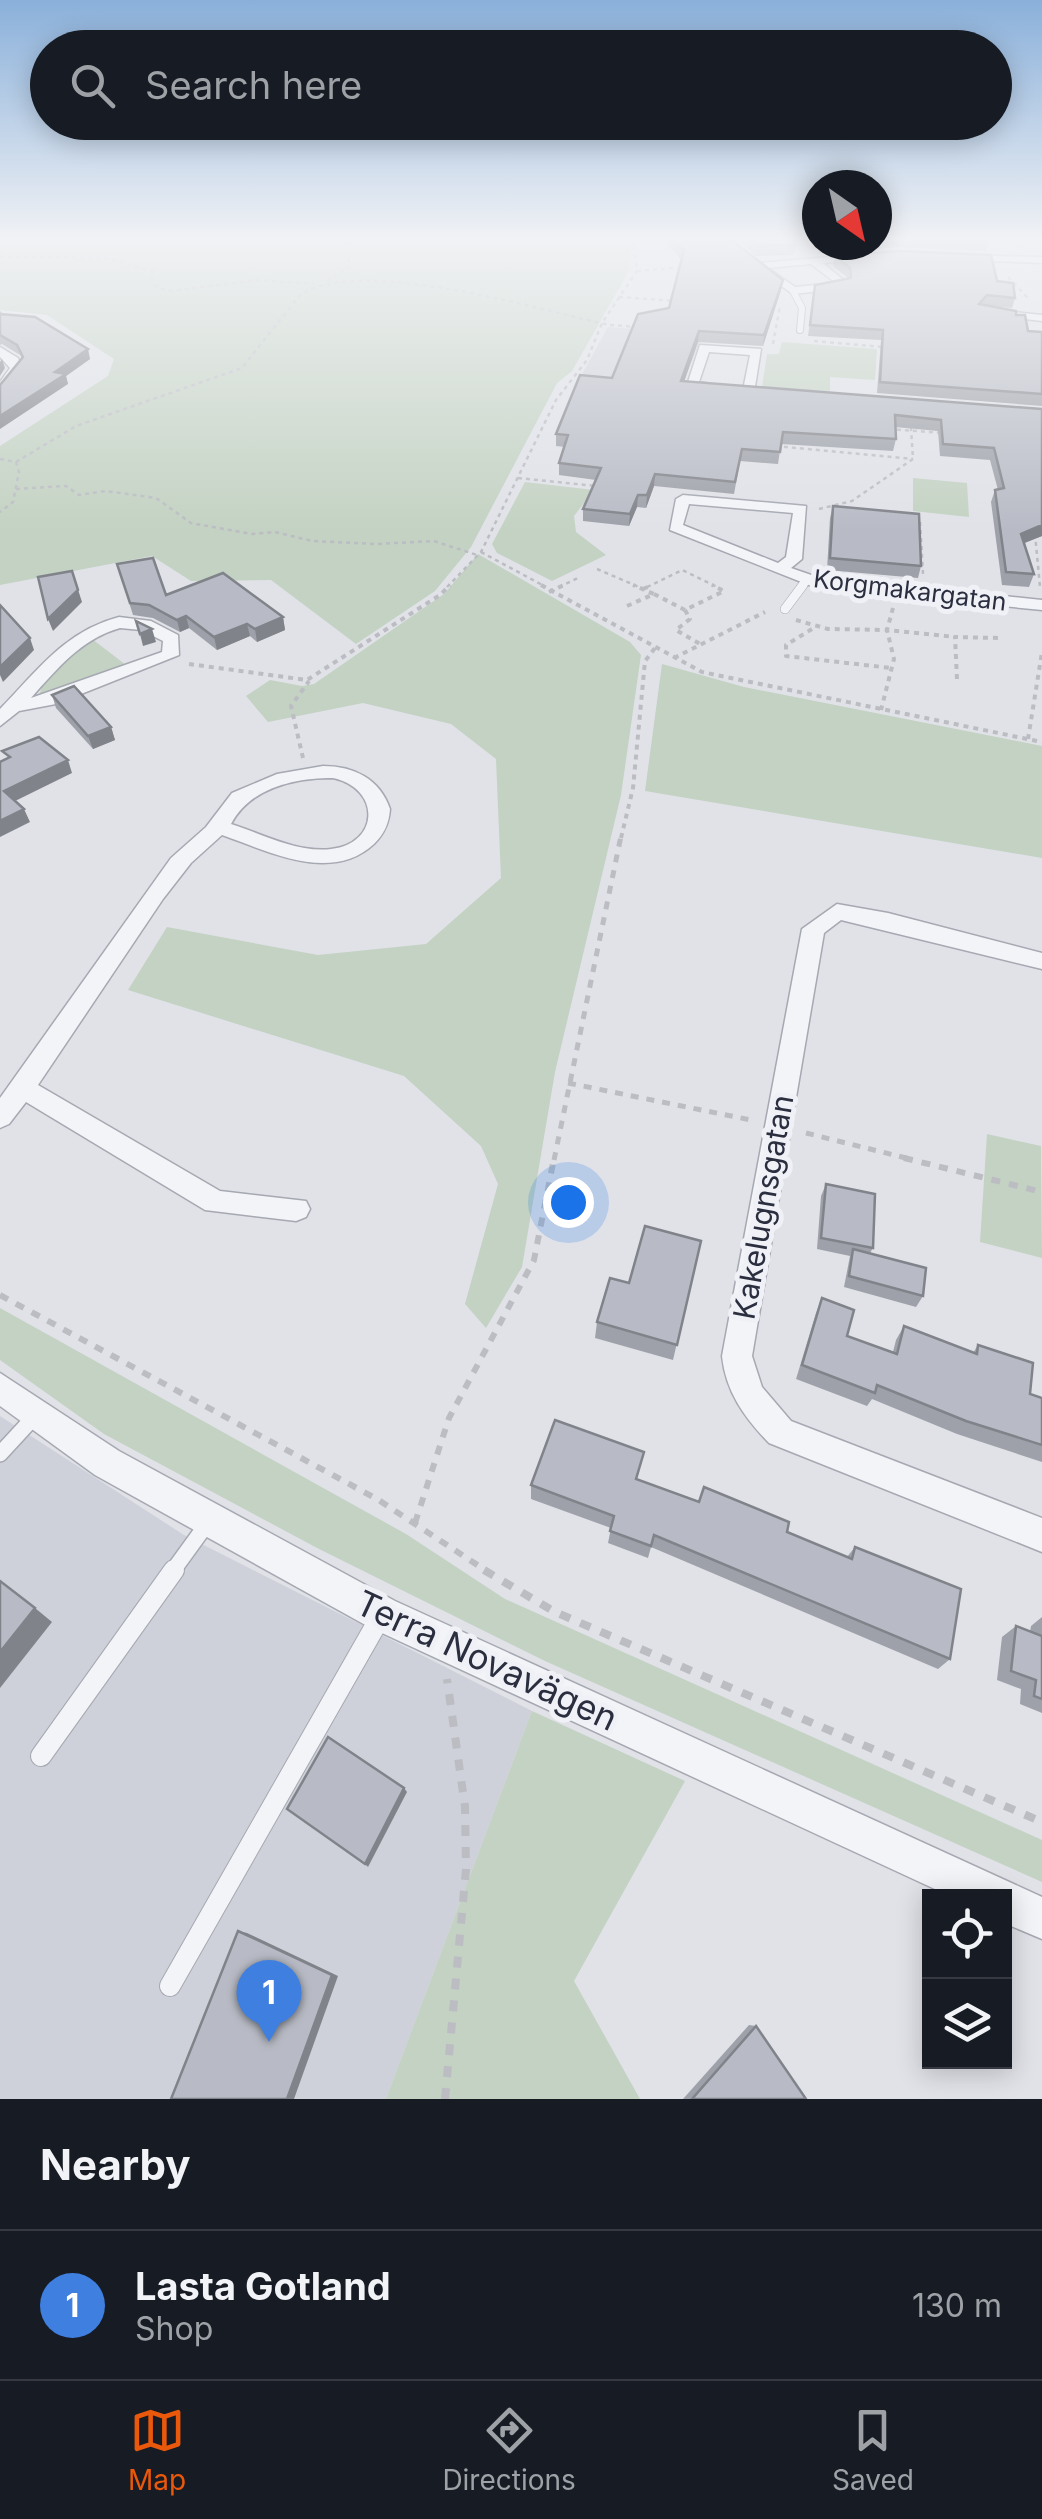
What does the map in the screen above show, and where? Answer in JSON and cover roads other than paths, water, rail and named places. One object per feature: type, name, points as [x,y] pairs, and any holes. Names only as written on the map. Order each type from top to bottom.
[{"type":"street","points":[[749,390],[757,352],[704,348],[691,385],[749,390],[766,391]]},
{"type":"street","points":[[0,351],[14,361],[16,368],[0,391]]},
{"type":"street","name":"Korgmakargatan","points":[[779,569],[794,559],[801,509],[683,499],[675,527],[779,569],[807,580],[1042,605]]},
{"type":"street","points":[[126,623],[153,626],[172,639],[170,655],[7,714],[76,640],[93,629],[126,623]]},
{"type":"street","points":[[0,1117],[179,863],[219,827],[224,813],[238,797],[306,773],[348,774],[374,791],[381,818],[373,836],[336,856],[306,856],[219,827]]},
{"type":"street","name":"Kakelugnsgatan","points":[[1042,961],[888,920],[837,912],[819,922],[809,946],[737,1356],[739,1378],[748,1398],[780,1432],[1042,1535]]},
{"type":"street","points":[[23,1088],[215,1202],[296,1209]]},
{"type":"street","name":"Terra Novavägen","points":[[0,1388],[35,1416],[208,1522],[382,1614],[979,1889]]},
{"type":"street","points":[[1012,1905],[1042,1918]]},
{"type":"lane","points":[[785,609],[807,580]]},
{"type":"lane","points":[[0,1454],[35,1416]]},
{"type":"lane","points":[[41,1756],[208,1522]]},
{"type":"lane","points":[[170,1986],[382,1614]]},
{"type":"place","name":"Lasta Gotland","points":[[269,2042]]}]
